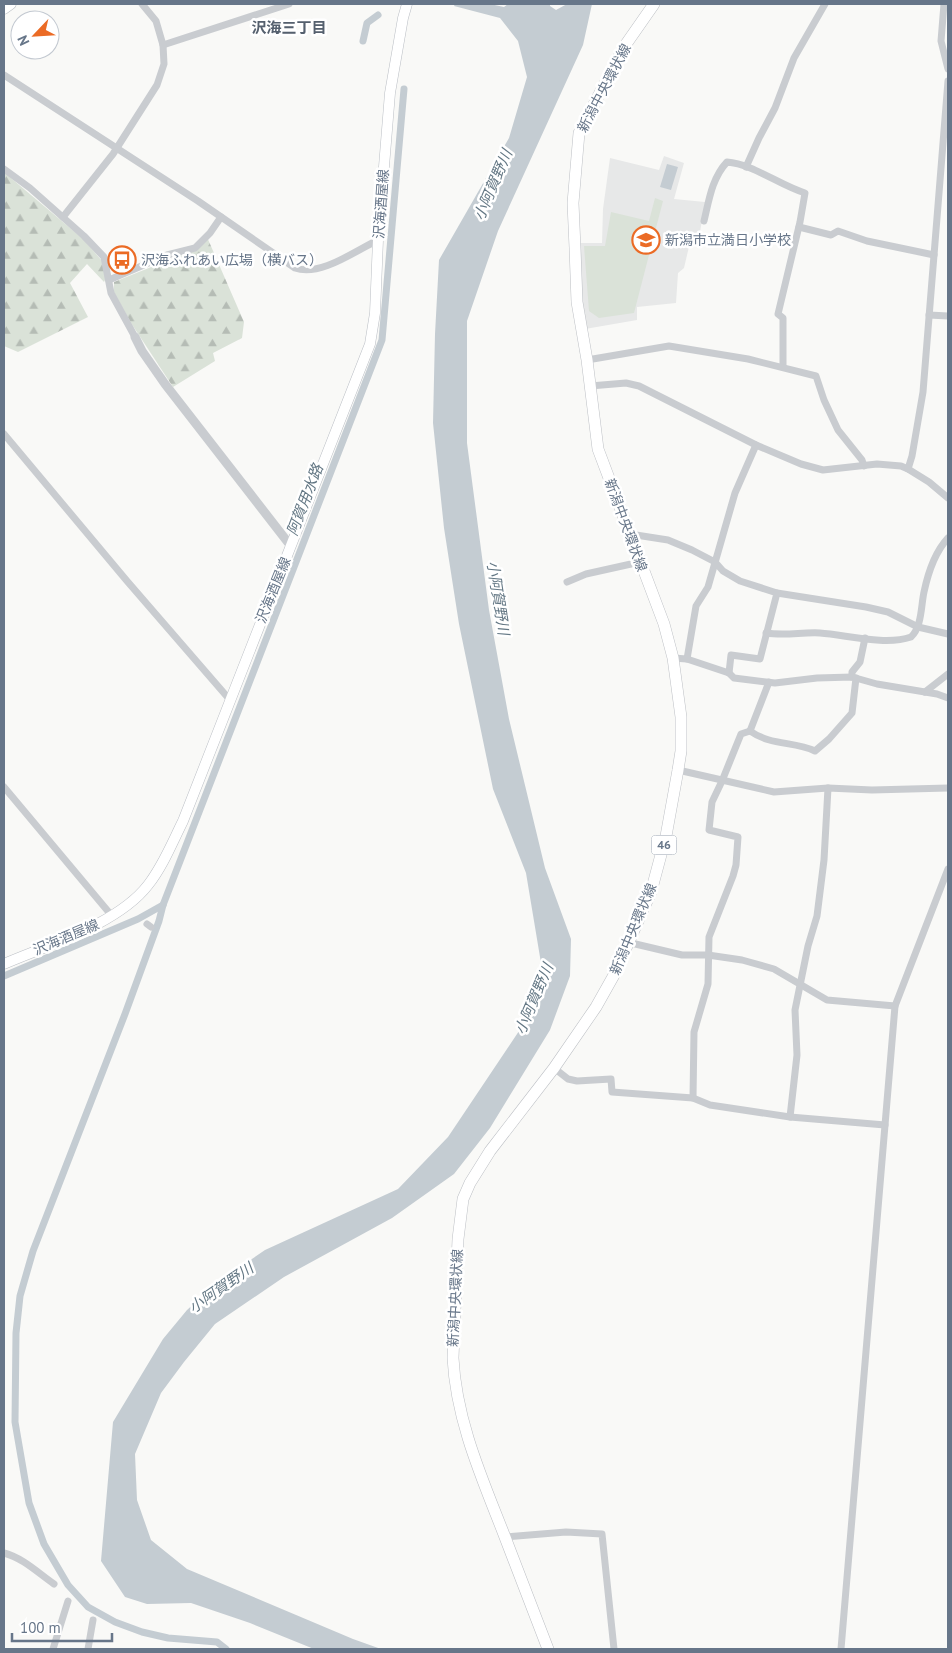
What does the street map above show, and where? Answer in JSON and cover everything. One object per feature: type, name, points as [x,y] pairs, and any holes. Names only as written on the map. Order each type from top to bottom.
[{"type":"main road","points":[[4,9],[11,4]]},
{"type":"main road","name":"沢海酒屋線","points":[[4,964],[100,923],[128,905],[147,887],[162,865],[182,821],[370,344],[375,313],[378,240],[390,92],[407,4]]},
{"type":"main road","name":"新潟中央環状線","points":[[548,1649],[473,1457],[463,1422],[453,1372],[454,1310],[460,1217],[463,1199],[470,1183],[485,1159],[554,1068],[596,1007],[614,974],[651,892],[666,836],[678,770],[681,718],[673,658],[664,624],[598,449],[587,360],[577,302],[575,248],[574,203],[579,133],[624,47],[654,4]]},
{"type":"street","points":[[63,217],[117,148],[157,84],[164,64],[163,45],[156,21],[142,4]]},
{"type":"street","points":[[163,45],[288,4]]},
{"type":"street","points":[[746,167],[775,108],[794,58],[825,4]]},
{"type":"street","points":[[944,4],[941,41],[948,69]]},
{"type":"street","points":[[4,75],[117,148],[295,268],[316,270],[378,240]]},
{"type":"street","points":[[908,469],[923,392],[948,81]]},
{"type":"street","points":[[704,221],[710,196],[720,169],[727,162],[746,167],[804,193],[799,227],[778,314],[783,318],[783,367]]},
{"type":"street","points":[[4,169],[30,188],[63,217],[104,257],[111,293],[142,351],[165,384],[290,545]]},
{"type":"street","points":[[109,280],[167,255],[195,248],[221,217]]},
{"type":"street","points":[[799,227],[832,235],[838,231],[867,241],[934,255]]},
{"type":"street","points":[[928,315],[948,316]]},
{"type":"street","points":[[587,360],[669,346],[783,367],[816,376],[824,400],[838,430],[862,460],[864,466]]},
{"type":"street","points":[[590,386],[626,383],[639,386],[777,455],[823,470],[888,464],[908,469],[948,498]]},
{"type":"street","points":[[4,434],[230,700]]},
{"type":"street","points":[[687,659],[696,606],[708,587],[735,493],[756,445]]},
{"type":"street","points":[[631,536],[636,535],[668,540],[715,562],[723,571],[740,581],[777,593],[888,612],[918,627],[948,634]]},
{"type":"street","points":[[766,633],[786,635],[819,633],[891,640],[907,639],[914,634],[918,627],[928,575],[936,556],[948,538]]},
{"type":"street","points":[[568,582],[586,574],[640,562]]},
{"type":"street","points":[[729,673],[731,655],[760,659],[777,593]]},
{"type":"street","points":[[750,730],[756,735],[779,743],[807,747],[815,751],[829,739],[852,712],[854,677],[852,672],[860,662],[865,638]]},
{"type":"street","points":[[673,658],[687,659],[729,673],[734,678],[776,683],[837,676],[854,677],[877,684],[948,698]]},
{"type":"street","points":[[925,692],[948,674]]},
{"type":"street","points":[[693,1098],[694,1032],[708,984],[709,937],[736,865],[738,837],[709,830],[712,802],[741,734],[750,730],[769,682]]},
{"type":"street","points":[[678,770],[774,792],[828,788],[872,790],[948,788]]},
{"type":"street","points":[[4,788],[112,916]]},
{"type":"street","points":[[790,1118],[797,1055],[795,1010],[817,916],[824,860],[828,788]]},
{"type":"street","points":[[4,796],[12,797]]},
{"type":"street","points":[[841,1649],[895,1006],[948,869]]},
{"type":"street","points":[[628,942],[682,955],[708,955],[742,960],[774,969],[826,1000],[895,1006]]},
{"type":"street","points":[[554,1068],[576,1081],[611,1079],[612,1092],[693,1098],[710,1104],[790,1118],[885,1125]]},
{"type":"street","points":[[505,1537],[566,1532],[602,1534],[614,1649]]},
{"type":"street","points":[[4,1553],[22,1560],[54,1584]]},
{"type":"street","points":[[53,1649],[68,1601]]},
{"type":"street","points":[[88,1649],[93,1620]]},
{"type":"shaded area","name":"新潟市立満日小学校","points":[[664,156],[684,163],[674,199],[705,202],[700,232],[691,238],[684,268],[678,273],[676,303],[637,307],[637,320],[585,329],[577,243],[602,243],[603,209],[610,158],[659,170]]},
{"type":"green space","points":[[5,173],[83,239],[110,270],[104,282],[87,264],[70,283],[88,317],[18,352],[4,346]]},
{"type":"green space","points":[[655,198],[663,201],[634,313],[599,318],[589,311],[584,246],[605,246],[611,212],[649,221]]},
{"type":"green space","points":[[207,237],[244,322],[242,338],[213,353],[215,361],[173,387],[131,323],[114,292],[114,282],[196,249]]},
{"type":"water","name":"小阿賀野川","points":[[455,4],[490,4],[504,7],[508,4],[550,4],[556,10],[567,4],[592,4],[583,45],[498,231],[467,321],[467,443],[489,610],[509,719],[545,868],[571,939],[570,976],[550,1030],[490,1128],[454,1174],[392,1218],[284,1277],[215,1324],[161,1393],[135,1454],[137,1500],[151,1540],[187,1569],[381,1649],[314,1649],[250,1623],[191,1603],[147,1604],[125,1597],[101,1561],[113,1422],[163,1339],[187,1310],[218,1282],[265,1250],[398,1189],[448,1137],[525,1022],[543,975],[526,873],[493,789],[459,624],[444,528],[433,423],[439,260],[509,138],[527,77],[518,41],[500,18],[454,6]]},
{"type":"water","points":[[667,164],[678,167],[671,190],[660,187]]},
{"type":"waterway","name":"阿賀用水路","points":[[363,41],[367,23],[378,15]]},
{"type":"waterway","points":[[226,1649],[217,1642],[168,1638],[142,1632],[115,1622],[88,1607],[68,1585],[44,1544],[29,1503],[15,1422],[16,1333],[20,1296],[33,1251],[125,1014],[163,905],[382,340],[404,89]]},
{"type":"waterway","points":[[4,976],[138,919],[163,905]]},
{"type":"place","name":"新潟市立満日小学校","points":[[646,240]]},
{"type":"place","name":"沢海ふれあい広場（横バス）","points":[[122,260]]},
{"type":"district","name":"沢海三丁目","points":[[289,28]]}]
